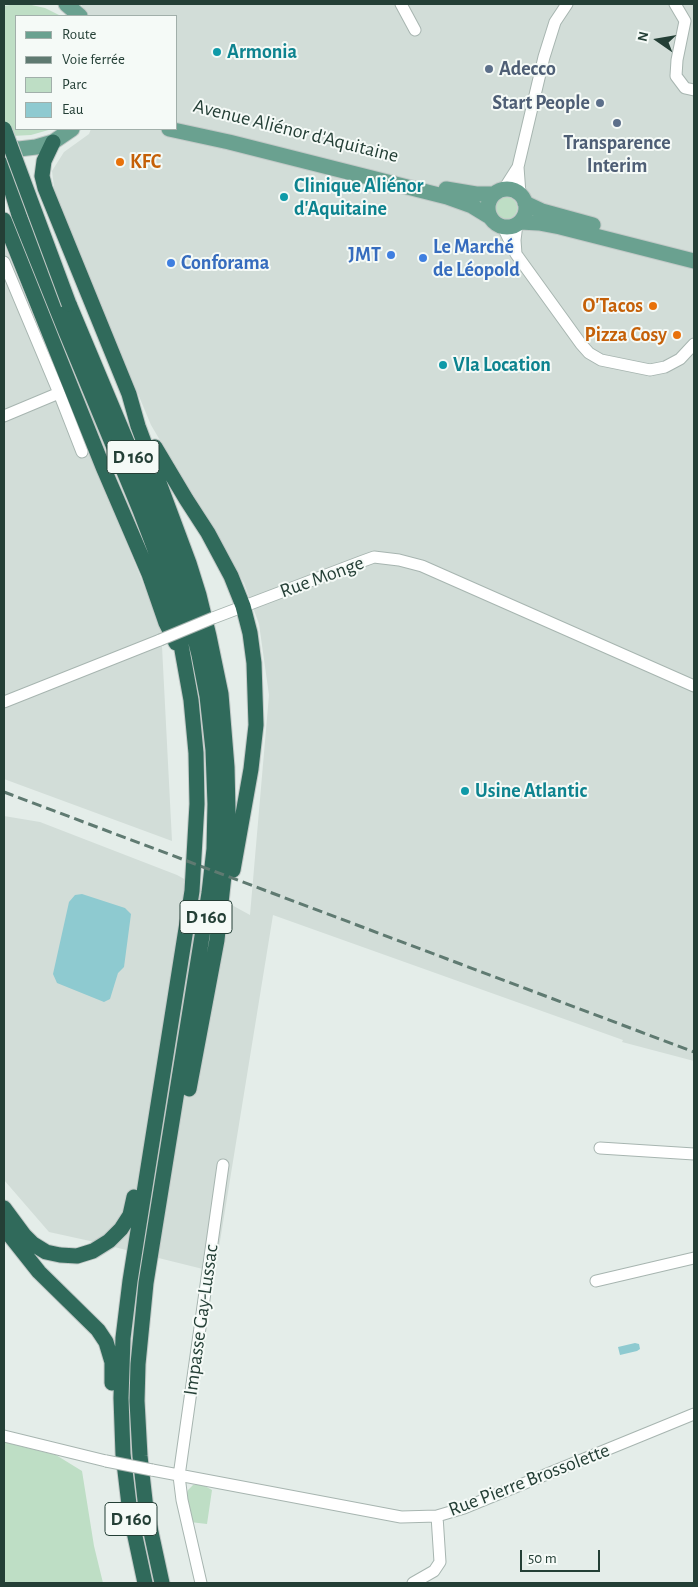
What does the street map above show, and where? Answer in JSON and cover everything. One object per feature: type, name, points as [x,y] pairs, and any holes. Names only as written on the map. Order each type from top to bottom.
[{"type":"highway","name":"D 160","points":[[4,129],[63,306],[168,584],[191,700],[196,753],[195,848],[192,891],[130,1281],[123,1338],[121,1412],[123,1454],[130,1513],[145,1583]]},
{"type":"highway","points":[[53,142],[44,161],[42,176],[45,188],[128,394],[189,563],[199,595],[216,668],[224,735],[228,811],[225,866],[217,940],[177,1155],[163,1178]]},
{"type":"highway","name":"D 160","points":[[4,165],[19,214],[129,447],[169,547],[180,580],[199,655],[207,696],[215,804],[214,849],[210,893],[146,1283],[138,1356],[137,1401],[140,1456],[146,1509],[162,1583]]},
{"type":"highway","points":[[4,220],[103,467],[149,574],[166,622],[184,658]]},
{"type":"highway","points":[[128,394],[164,465],[208,533],[231,576],[243,606],[250,633],[254,664],[256,725],[251,769],[224,922],[217,940]]},
{"type":"highway","points":[[4,1208],[33,1244],[46,1252],[77,1256],[93,1251],[109,1241],[122,1229],[130,1215],[137,1184],[148,1166]]},
{"type":"highway","points":[[4,1228],[39,1272],[98,1330],[106,1342],[112,1362],[112,1393],[121,1412]]},
{"type":"main road","points":[[66,4],[79,15]]},
{"type":"main road","name":"Avenue Aliénor d'Aquitaine","points":[[178,122],[448,190],[499,192]]},
{"type":"main road","points":[[4,146],[19,148],[36,147],[53,142],[71,130]]},
{"type":"main road","name":"Avenue Aliénor d'Aquitaine","points":[[174,130],[238,144],[447,197],[472,206],[490,217]]},
{"type":"main road","points":[[694,251],[542,211],[515,191],[499,192],[488,205],[490,217],[498,225],[539,223],[694,261]]},
{"type":"main road","points":[[513,225],[525,213],[523,198]]},
{"type":"street","points":[[401,4],[415,30]]},
{"type":"street","points":[[523,198],[518,167],[544,57],[555,22],[567,4]]},
{"type":"street","points":[[675,4],[685,22],[677,60],[676,76],[685,88],[694,90]]},
{"type":"street","points":[[499,192],[518,167]]},
{"type":"street","points":[[513,225],[516,254],[589,354],[601,360],[650,370],[665,367],[680,359],[694,344]]},
{"type":"street","points":[[4,262],[82,452]]},
{"type":"street","points":[[4,416],[58,393]]},
{"type":"street","name":"Rue Monge","points":[[4,702],[243,606],[374,557],[399,560],[422,566],[694,686]]},
{"type":"street","points":[[600,1148],[694,1154]]},
{"type":"street","name":"Impasse Gay-Lussac","points":[[201,1583],[182,1500],[179,1476],[223,1165]]},
{"type":"street","points":[[596,1281],[694,1258]]},
{"type":"street","name":"Rue Pierre Brossolette","points":[[4,1436],[106,1461],[401,1518],[437,1516],[464,1508],[694,1414]]},
{"type":"street","points":[[413,1583],[434,1571],[440,1562],[437,1516]]},
{"type":"shaded area","points":[[81,4],[694,4],[694,1061],[622,1042],[623,1040],[273,915],[215,1272],[49,1232],[4,1180],[4,816],[40,822],[177,875],[250,915],[269,695],[259,624],[244,583],[151,425],[55,195],[52,171],[64,152],[89,134],[91,130],[178,130],[178,15],[86,15]]},
{"type":"shaded area","points":[[4,243],[161,627],[172,841],[4,779]]},
{"type":"green space","points":[[27,4],[45,8],[59,15],[15,15],[15,130],[48,130],[31,135],[11,136],[4,134],[4,6]]},
{"type":"green space","points":[[502,197],[510,197],[517,204],[517,212],[510,219],[502,219],[495,212],[495,204]]},
{"type":"green space","points":[[4,1442],[56,1455],[82,1471],[94,1546],[103,1583],[4,1583]]},
{"type":"green space","points":[[193,1485],[203,1485],[212,1490],[207,1524],[190,1522],[185,1498],[188,1490]]},
{"type":"water","points":[[82,894],[125,908],[131,914],[124,967],[118,973],[110,999],[104,1002],[57,983],[53,974],[69,902],[75,895]]},
{"type":"water","points":[[635,1343],[639,1344],[640,1349],[620,1355],[618,1347]]},
{"type":"railway","points":[[4,792],[694,1052]]},
{"type":"place","name":"Armonia","points":[[217,52]]},
{"type":"place","name":"Adecco","points":[[489,69]]},
{"type":"place","name":"Start People","points":[[600,103]]},
{"type":"place","name":"Transparence Interim","points":[[617,123]]},
{"type":"place","name":"KFC","points":[[120,162]]},
{"type":"place","name":"Clinique Aliénor d'Aquitaine","points":[[284,197]]},
{"type":"place","name":"JMT","points":[[391,255]]},
{"type":"place","name":"Le Marché de Léopold","points":[[423,258]]},
{"type":"place","name":"Conforama","points":[[171,263]]},
{"type":"place","name":"O'Tacos","points":[[653,306]]},
{"type":"place","name":"Pizza Cosy","points":[[677,335]]},
{"type":"place","name":"VIa Location","points":[[443,365]]},
{"type":"place","name":"Usine Atlantic","points":[[465,791]]}]
